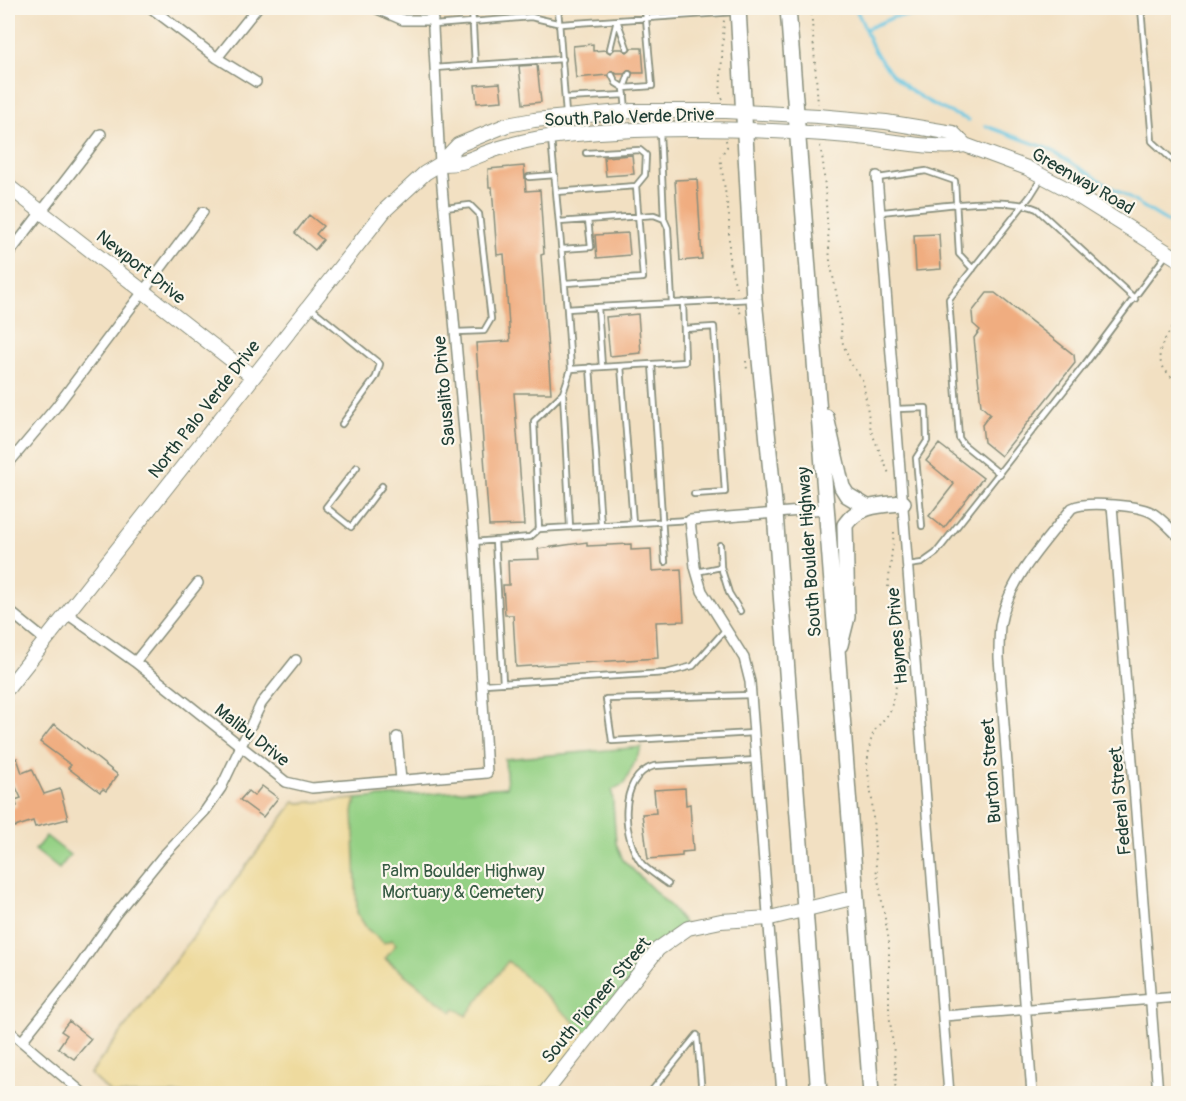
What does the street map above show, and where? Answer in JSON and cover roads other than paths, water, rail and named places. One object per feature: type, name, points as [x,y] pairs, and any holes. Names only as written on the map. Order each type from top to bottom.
[{"type":"main road","name":"South Boulder Highway","points":[[788,8],[871,1094]]},
{"type":"main road","name":"South Boulder Highway","points":[[739,10],[754,299],[775,513],[819,1094]]},
{"type":"main road","points":[[816,380],[842,487],[847,495],[867,507]]},
{"type":"main road","points":[[837,656],[847,617],[845,525],[850,517],[867,507],[898,503]]},
{"type":"street","points":[[151,8],[217,58],[256,82]]},
{"type":"street","points":[[217,58],[257,8]]},
{"type":"street","points":[[375,8],[403,20],[434,23]]},
{"type":"street","name":"Sausalito Drive","points":[[432,8],[440,164],[474,543],[484,684],[487,773]]},
{"type":"street","name":"South Palo Verde Drive","points":[[440,164],[458,145],[507,125],[551,118],[626,111],[746,114]]},
{"type":"street","name":"Greenway Road","points":[[746,114],[928,127],[953,133],[965,145],[1042,176],[1173,255]]},
{"type":"street","points":[[551,118],[551,136]]},
{"type":"street","name":"South Palo Verde Drive","points":[[440,164],[459,165],[500,148],[551,136],[660,131],[747,131]]},
{"type":"street","name":"Greenway Road","points":[[747,131],[885,139],[949,148],[965,145]]},
{"type":"street","points":[[8,255],[101,134]]},
{"type":"street","name":"North Palo Verde Drive","points":[[8,688],[386,209],[425,173],[440,164]]},
{"type":"street","name":"Haynes Drive","points":[[877,177],[896,409],[898,503],[908,565],[949,1094]]},
{"type":"street","name":"Newport Drive","points":[[8,186],[252,376]]},
{"type":"street","points":[[8,464],[56,407],[203,212]]},
{"type":"street","name":"Burton Street","points":[[1032,1094],[999,658],[1000,625],[1005,609],[1025,568],[1072,508],[1091,502],[1153,512],[1179,536]]},
{"type":"street","name":"Federal Street","points":[[1112,505],[1158,1094]]},
{"type":"street","points":[[782,1094],[751,695],[744,658],[702,591],[696,572],[690,520],[825,509]]},
{"type":"street","points":[[135,662],[198,583]]},
{"type":"street","points":[[8,610],[45,640]]},
{"type":"street","name":"Malibu Drive","points":[[66,613],[135,662],[240,748],[295,786],[312,788],[487,773]]},
{"type":"street","points":[[22,1041],[68,983],[115,915],[162,857],[205,811],[221,788],[261,704],[296,660]]},
{"type":"street","points":[[397,737],[401,780]]},
{"type":"street","name":"South Pioneer Street","points":[[544,1094],[658,949],[688,928],[721,921],[770,918],[855,897]]},
{"type":"street","points":[[944,1016],[1179,997]]},
{"type":"street","points":[[8,1030],[84,1094]]},
{"type":"lane","points":[[472,8],[475,65]]},
{"type":"lane","points":[[558,8],[561,24],[566,117]]},
{"type":"lane","points":[[612,75],[616,83],[624,88],[652,86],[645,8]]},
{"type":"lane","points":[[1141,8],[1151,135],[1156,147],[1179,165]]},
{"type":"lane","points":[[434,23],[531,17],[561,24],[739,10]]},
{"type":"lane","points":[[617,20],[627,48]]},
{"type":"lane","points":[[610,49],[617,20]]},
{"type":"lane","points":[[435,68],[563,59]]},
{"type":"lane","points":[[626,111],[624,88],[629,74]]},
{"type":"lane","points":[[565,98],[625,95]]},
{"type":"lane","points":[[660,131],[664,219],[668,228],[672,303]]},
{"type":"lane","points":[[551,136],[571,369],[563,393],[570,527]]},
{"type":"lane","points":[[556,192],[636,186],[645,175],[646,155],[640,150],[586,153]]},
{"type":"lane","points":[[877,177],[926,171],[952,179],[957,183],[959,254],[962,260],[973,269]]},
{"type":"lane","points":[[529,177],[555,175]]},
{"type":"lane","points":[[1000,474],[963,444],[959,438],[949,299],[1024,204],[1042,176]]},
{"type":"lane","points":[[565,283],[643,278],[636,186]]},
{"type":"lane","points":[[880,212],[1024,204],[1037,209],[1135,299]]},
{"type":"lane","points":[[445,208],[470,205],[479,214],[491,319],[484,331],[456,332]]},
{"type":"lane","points":[[559,222],[654,215],[664,219]]},
{"type":"lane","points":[[562,249],[591,247],[588,220]]},
{"type":"lane","points":[[908,565],[922,563],[936,553],[1135,299],[1173,255]]},
{"type":"lane","points":[[567,309],[754,299]]},
{"type":"lane","points":[[571,369],[685,362],[683,302]]},
{"type":"lane","points":[[308,305],[380,364],[376,377],[342,424]]},
{"type":"lane","points":[[598,307],[602,367]]},
{"type":"lane","points":[[684,329],[714,327],[725,492],[694,494]]},
{"type":"lane","points":[[652,364],[665,562]]},
{"type":"lane","points":[[621,366],[633,523]]},
{"type":"lane","points":[[590,367],[601,525]]},
{"type":"lane","points":[[539,529],[534,421],[563,393]]},
{"type":"lane","points":[[896,409],[926,408],[927,441],[916,458],[922,526]]},
{"type":"lane","points":[[357,467],[326,507],[351,526],[382,486]]},
{"type":"lane","points":[[474,543],[530,537],[539,529],[690,520]]},
{"type":"lane","points":[[495,540],[503,683]]},
{"type":"lane","points":[[720,545],[722,567],[729,593],[740,611]]},
{"type":"lane","points":[[696,572],[722,567]]},
{"type":"lane","points":[[484,684],[666,673],[693,666],[726,629]]},
{"type":"lane","points":[[751,695],[606,699],[612,741],[754,733]]},
{"type":"lane","points":[[668,884],[643,864],[634,851],[627,817],[629,795],[636,778],[654,766],[756,760]]},
{"type":"lane","points":[[649,1094],[697,1035],[702,1094]]},
{"type":"waterway","points":[[855,8],[874,50],[892,74],[927,101],[969,120]]},
{"type":"waterway","points":[[866,29],[894,17],[939,13]]},
{"type":"waterway","points":[[986,126],[1049,149],[1178,228]]},
{"type":"park label","name":"Palm Boulder Highway Mortuary & Cemetery","points":[[463,881]]}]
